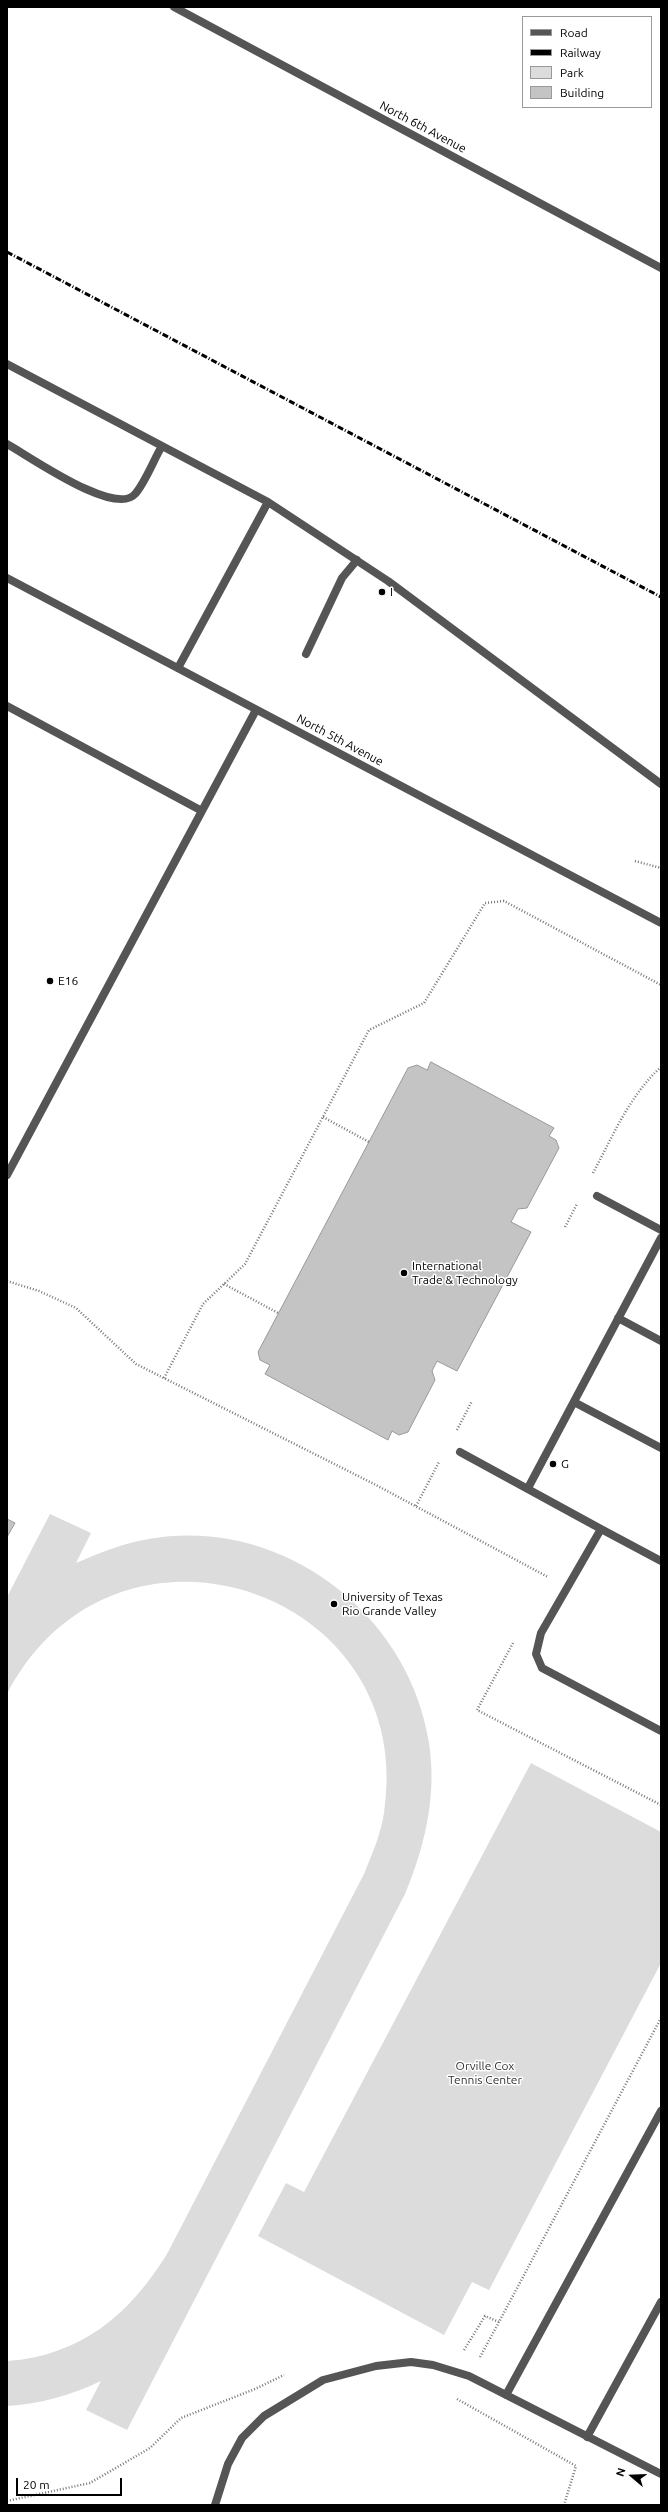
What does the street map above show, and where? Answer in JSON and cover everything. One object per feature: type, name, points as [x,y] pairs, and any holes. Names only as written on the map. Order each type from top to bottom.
[{"type":"street","name":"North 6th Avenue","points":[[174,7],[661,268]]},
{"type":"street","points":[[7,364],[268,502],[357,560],[661,784]]},
{"type":"street","points":[[7,444],[90,491],[106,498],[123,501],[135,495],[162,446]]},
{"type":"street","points":[[178,668],[268,502]]},
{"type":"street","points":[[306,654],[342,578],[357,560]]},
{"type":"street","name":"North 5th Avenue","points":[[7,578],[661,923]]},
{"type":"street","points":[[7,706],[202,811]]},
{"type":"street","points":[[7,1175],[256,710]]},
{"type":"street","points":[[597,1196],[661,1230]]},
{"type":"street","points":[[528,1488],[661,1238]]},
{"type":"street","points":[[618,1318],[661,1341]]},
{"type":"street","points":[[574,1402],[661,1448]]},
{"type":"street","points":[[460,1452],[661,1561]]},
{"type":"street","points":[[601,1529],[541,1633],[536,1654],[542,1668],[661,1731]]},
{"type":"street","points":[[506,2395],[661,2111]]},
{"type":"street","points":[[587,2437],[661,2302]]},
{"type":"street","points":[[215,2505],[228,2464],[242,2438],[264,2416],[323,2380],[376,2366],[410,2362],[433,2365],[469,2376],[661,2474]]},
{"type":"path","points":[[635,861],[661,868]]},
{"type":"path","points":[[164,1378],[203,1304],[245,1264],[369,1030],[424,1003],[485,903],[504,901],[661,985]]},
{"type":"path","points":[[590,1178],[631,1102],[647,1080],[661,1067]]},
{"type":"path","points":[[323,1118],[369,1142]]},
{"type":"path","points":[[565,1227],[579,1199]]},
{"type":"path","points":[[7,1281],[39,1291],[76,1308],[136,1364],[376,1485],[550,1578],[546,1585]]},
{"type":"path","points":[[224,1284],[278,1313]]},
{"type":"path","points":[[515,1640],[477,1710],[661,1806]]},
{"type":"path","points":[[480,2357],[661,2018]]},
{"type":"path","points":[[463,2352],[485,2316],[499,2322]]},
{"type":"path","points":[[7,2501],[90,2483],[150,2448],[181,2418],[288,2373]]},
{"type":"path","points":[[457,2399],[576,2466],[564,2505]]},
{"type":"green space","points":[[50,1514],[91,1533],[76,1563],[112,1549],[139,1541],[198,1536],[246,1543],[290,1559],[331,1584],[366,1615],[395,1653],[417,1696],[429,1743],[431,1763],[428,1820],[418,1858],[405,1894],[127,2430],[86,2410],[101,2381],[79,2391],[56,2398],[7,2406],[7,2361],[34,2357],[58,2351],[80,2341],[101,2328],[120,2313],[137,2295],[153,2276],[167,2254],[364,1874],[383,1821],[382,1735],[355,1671],[308,1622],[249,1592],[183,1582],[116,1594],[55,1631],[7,1694],[7,1597]]},
{"type":"green space","name":"Orville Cox Tennis Center","points":[[531,1763],[661,1832],[661,1963],[489,2290],[472,2282],[444,2335],[258,2236],[286,2183],[304,2192]]},
{"type":"building","name":"International Trade & Technology","points":[[431,1062],[554,1128],[549,1136],[556,1140],[559,1148],[527,1208],[518,1209],[511,1222],[531,1232],[457,1371],[437,1361],[432,1371],[435,1380],[408,1432],[399,1435],[392,1431],[388,1440],[265,1374],[270,1365],[260,1360],[258,1352],[408,1068],[417,1065],[427,1070]]},
{"type":"building","points":[[7,1519],[15,1523],[7,1537]]},
{"type":"railway","points":[[7,252],[661,597]]},
{"type":"place","name":"I","points":[[382,592]]},
{"type":"place","name":"E16","points":[[50,981]]},
{"type":"place","name":"International Trade & Technology","points":[[404,1273]]},
{"type":"place","name":"G","points":[[553,1464]]},
{"type":"place","name":"University of Texas Rio Grande Valley","points":[[334,1604]]}]
